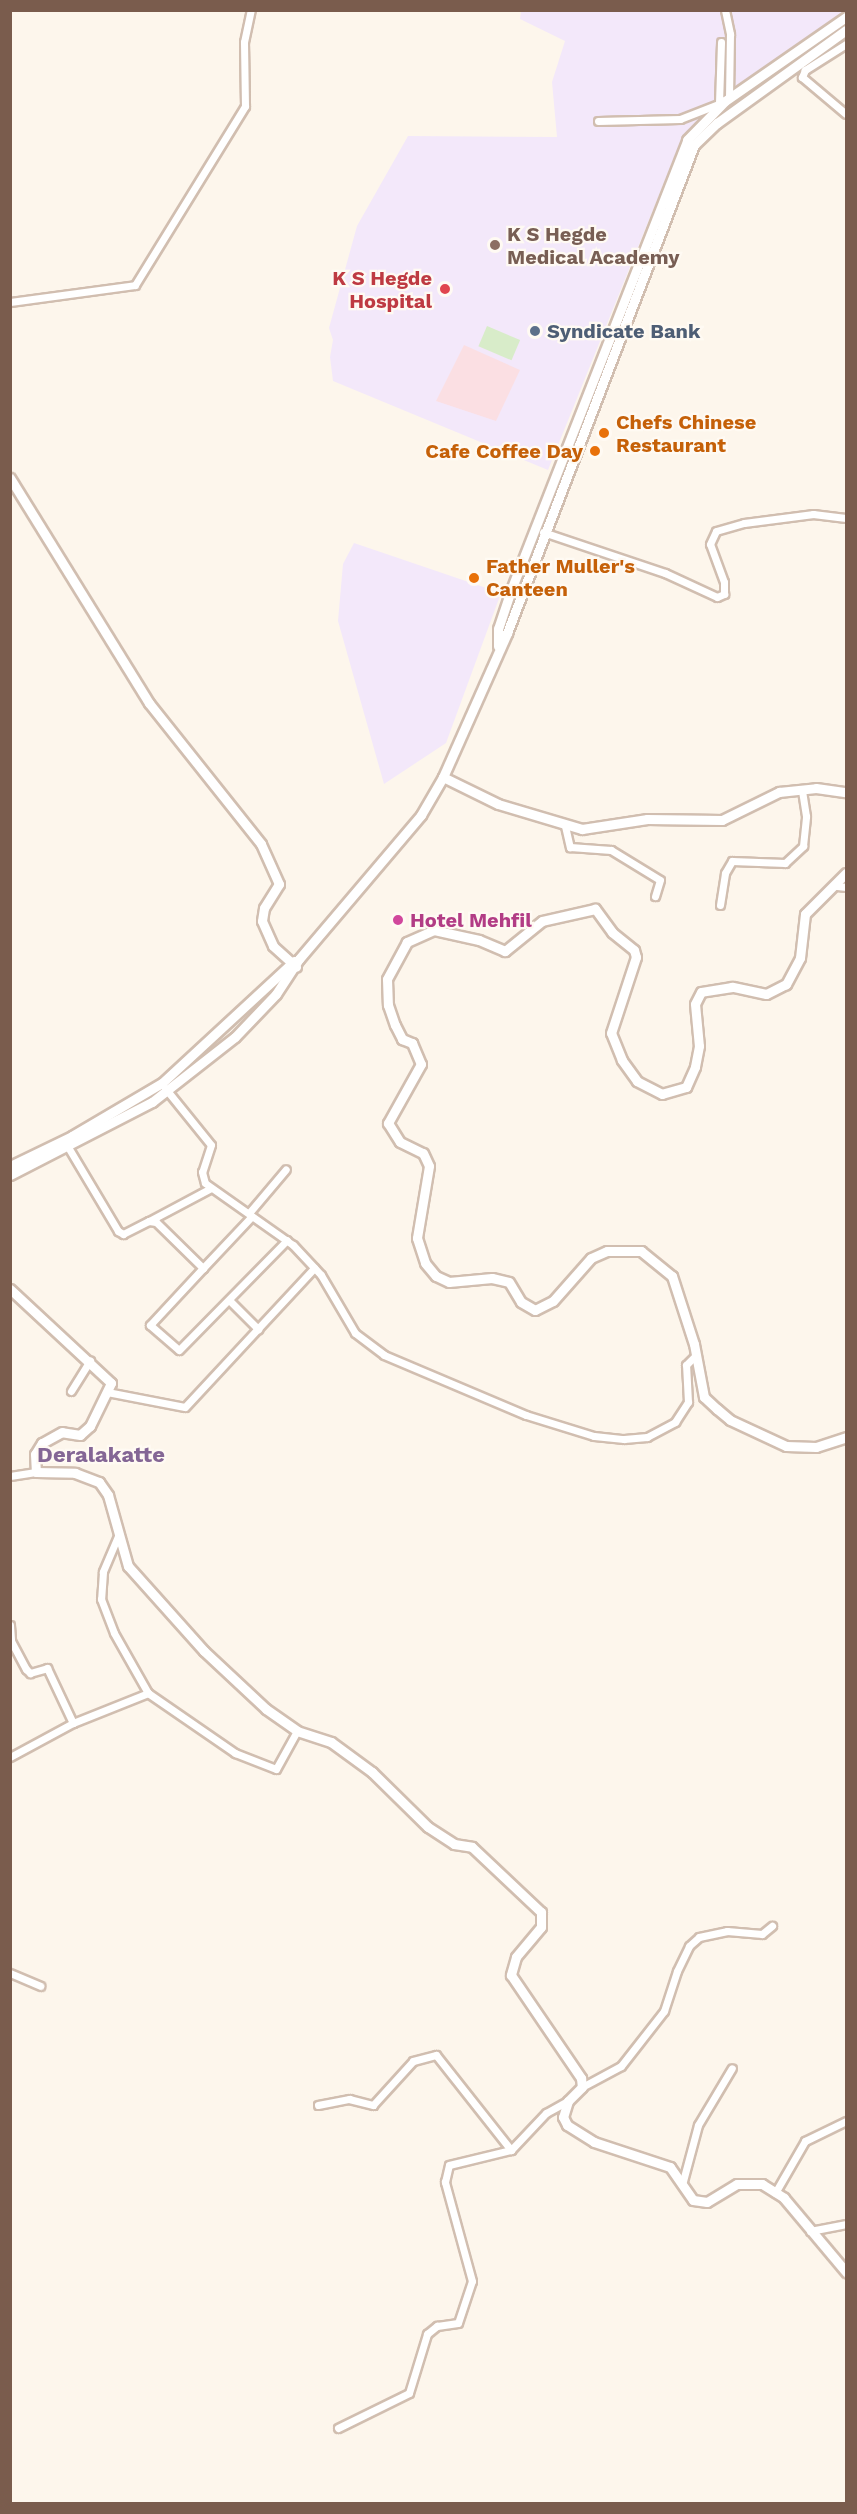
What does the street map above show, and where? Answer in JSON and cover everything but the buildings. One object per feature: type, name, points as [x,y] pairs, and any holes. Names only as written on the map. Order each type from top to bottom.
[{"type":"main road","points":[[10,1175],[68,1147],[168,1092],[235,1037],[295,962],[401,840],[443,777],[498,646],[507,633],[687,140],[725,101],[846,17]]},
{"type":"main road","points":[[498,646],[498,628],[511,590],[694,145],[717,123],[846,30]]},
{"type":"main road","points":[[10,478],[149,703],[261,844],[279,884],[264,908],[262,921],[273,946],[295,962]]},
{"type":"main road","points":[[443,777],[498,804],[565,826],[582,829],[647,819],[722,820],[764,798],[802,790],[846,792]]},
{"type":"main road","points":[[846,873],[842,886],[805,914],[800,958],[786,984],[766,994],[732,987],[701,992],[695,1005],[699,1046],[695,1067],[686,1087],[662,1094],[637,1081],[622,1060],[611,1033],[636,957],[634,950],[612,932],[595,909],[542,921],[508,951],[434,930],[407,942],[387,979],[395,1025],[402,1039],[412,1043],[421,1064],[388,1124],[400,1142],[423,1153],[429,1166],[417,1238],[425,1263],[436,1276],[449,1282],[492,1278],[508,1282],[521,1302],[535,1310],[553,1301],[591,1258],[607,1251],[641,1251],[672,1276],[696,1355],[704,1397],[730,1420],[786,1446],[816,1447],[846,1437]]},
{"type":"main road","points":[[10,1166],[72,1136],[162,1083],[295,962]]},
{"type":"main road","points":[[10,1289],[55,1334],[90,1360],[111,1383],[90,1426],[80,1435],[62,1432],[42,1443],[35,1454],[36,1472],[75,1473],[99,1482],[108,1496],[128,1566],[204,1651],[266,1709],[297,1731],[331,1742],[372,1772],[428,1827],[454,1844],[472,1847],[495,1866],[541,1912],[541,1927],[516,1957],[511,1975],[576,2065],[582,2087],[568,2101],[563,2117],[579,2135],[670,2167],[683,2181],[693,2200],[707,2202],[737,2184],[762,2184],[776,2193],[846,2272]]},
{"type":"street","points":[[10,302],[135,285],[245,106],[244,47],[251,10]]},
{"type":"street","points":[[725,10],[729,22],[729,72],[725,101]]},
{"type":"street","points":[[721,42],[719,71],[725,101]]},
{"type":"street","points":[[846,44],[805,70],[802,77],[846,114]]},
{"type":"street","points":[[719,71],[729,72]]},
{"type":"street","points":[[598,121],[680,119],[725,101]]},
{"type":"street","points":[[543,532],[665,573],[717,597],[724,594],[724,582],[710,544],[716,531],[744,523],[813,514],[846,518]]},
{"type":"street","points":[[720,905],[725,873],[732,861],[785,863],[803,846],[806,816],[802,790]]},
{"type":"street","points":[[565,826],[570,847],[611,850],[660,880],[655,896]]},
{"type":"street","points":[[162,1083],[211,1144],[202,1172],[211,1188],[287,1240],[314,1268],[340,1311],[368,1345],[526,1415],[594,1436],[647,1437],[675,1422],[688,1402],[686,1365],[696,1355]]},
{"type":"street","points":[[68,1147],[118,1231],[123,1234],[211,1188]]},
{"type":"street","points":[[286,1169],[251,1214],[150,1325],[179,1350],[230,1301],[287,1240]]},
{"type":"street","points":[[150,1221],[163,1227],[203,1268]]},
{"type":"street","points":[[107,1392],[185,1407],[314,1268]]},
{"type":"street","points":[[230,1301],[258,1329]]},
{"type":"street","points":[[71,1391],[90,1360]]},
{"type":"street","points":[[10,1476],[36,1472]]},
{"type":"street","points":[[118,1536],[103,1572],[101,1599],[114,1633],[148,1693],[235,1753],[276,1769],[297,1731]]},
{"type":"street","points":[[10,1625],[11,1641],[26,1668],[30,1673],[47,1668],[73,1723]]},
{"type":"street","points":[[10,1757],[73,1723],[148,1693]]},
{"type":"street","points":[[582,2087],[621,2066],[657,2020],[689,1946],[699,1937],[727,1931],[762,1934],[772,1926]]},
{"type":"street","points":[[10,1973],[40,1986]]},
{"type":"street","points":[[318,2105],[350,2099],[373,2105],[388,2084],[413,2061],[436,2055],[511,2150]]},
{"type":"street","points":[[683,2181],[698,2125],[732,2068]]},
{"type":"street","points":[[338,2428],[409,2393],[427,2334],[437,2326],[458,2323],[472,2282],[445,2182],[449,2165],[511,2150],[546,2113],[568,2101]]},
{"type":"street","points":[[776,2193],[805,2141],[846,2121]]},
{"type":"street","points":[[810,2231],[846,2224]]},
{"type":"shaded area","name":"K S Hegde Medical Academy","points":[[521,11],[846,11],[700,122],[674,158],[548,470],[333,381],[330,357],[333,340],[329,328],[357,226],[408,136],[557,137],[552,82],[565,41],[520,19]]},
{"type":"shaded area","points":[[464,345],[520,370],[496,421],[436,401]]},
{"type":"shaded area","points":[[354,543],[501,593],[446,743],[384,784],[338,621],[343,564]]},
{"type":"green space","points":[[487,326],[520,340],[512,360],[478,346]]},
{"type":"place","name":"K S Hegde Medical Academy","points":[[495,245]]},
{"type":"place","name":"K S Hegde Hospital","points":[[445,289]]},
{"type":"place","name":"Syndicate Bank","points":[[535,331]]},
{"type":"place","name":"Chefs Chinese Restaurant","points":[[604,433]]},
{"type":"place","name":"Cafe Coffee Day","points":[[595,451]]},
{"type":"place","name":"Father Muller's Canteen","points":[[474,578]]},
{"type":"place","name":"Hotel Mehfil","points":[[398,920]]},
{"type":"district","name":"Deralakatte","points":[[101,1455]]}]
